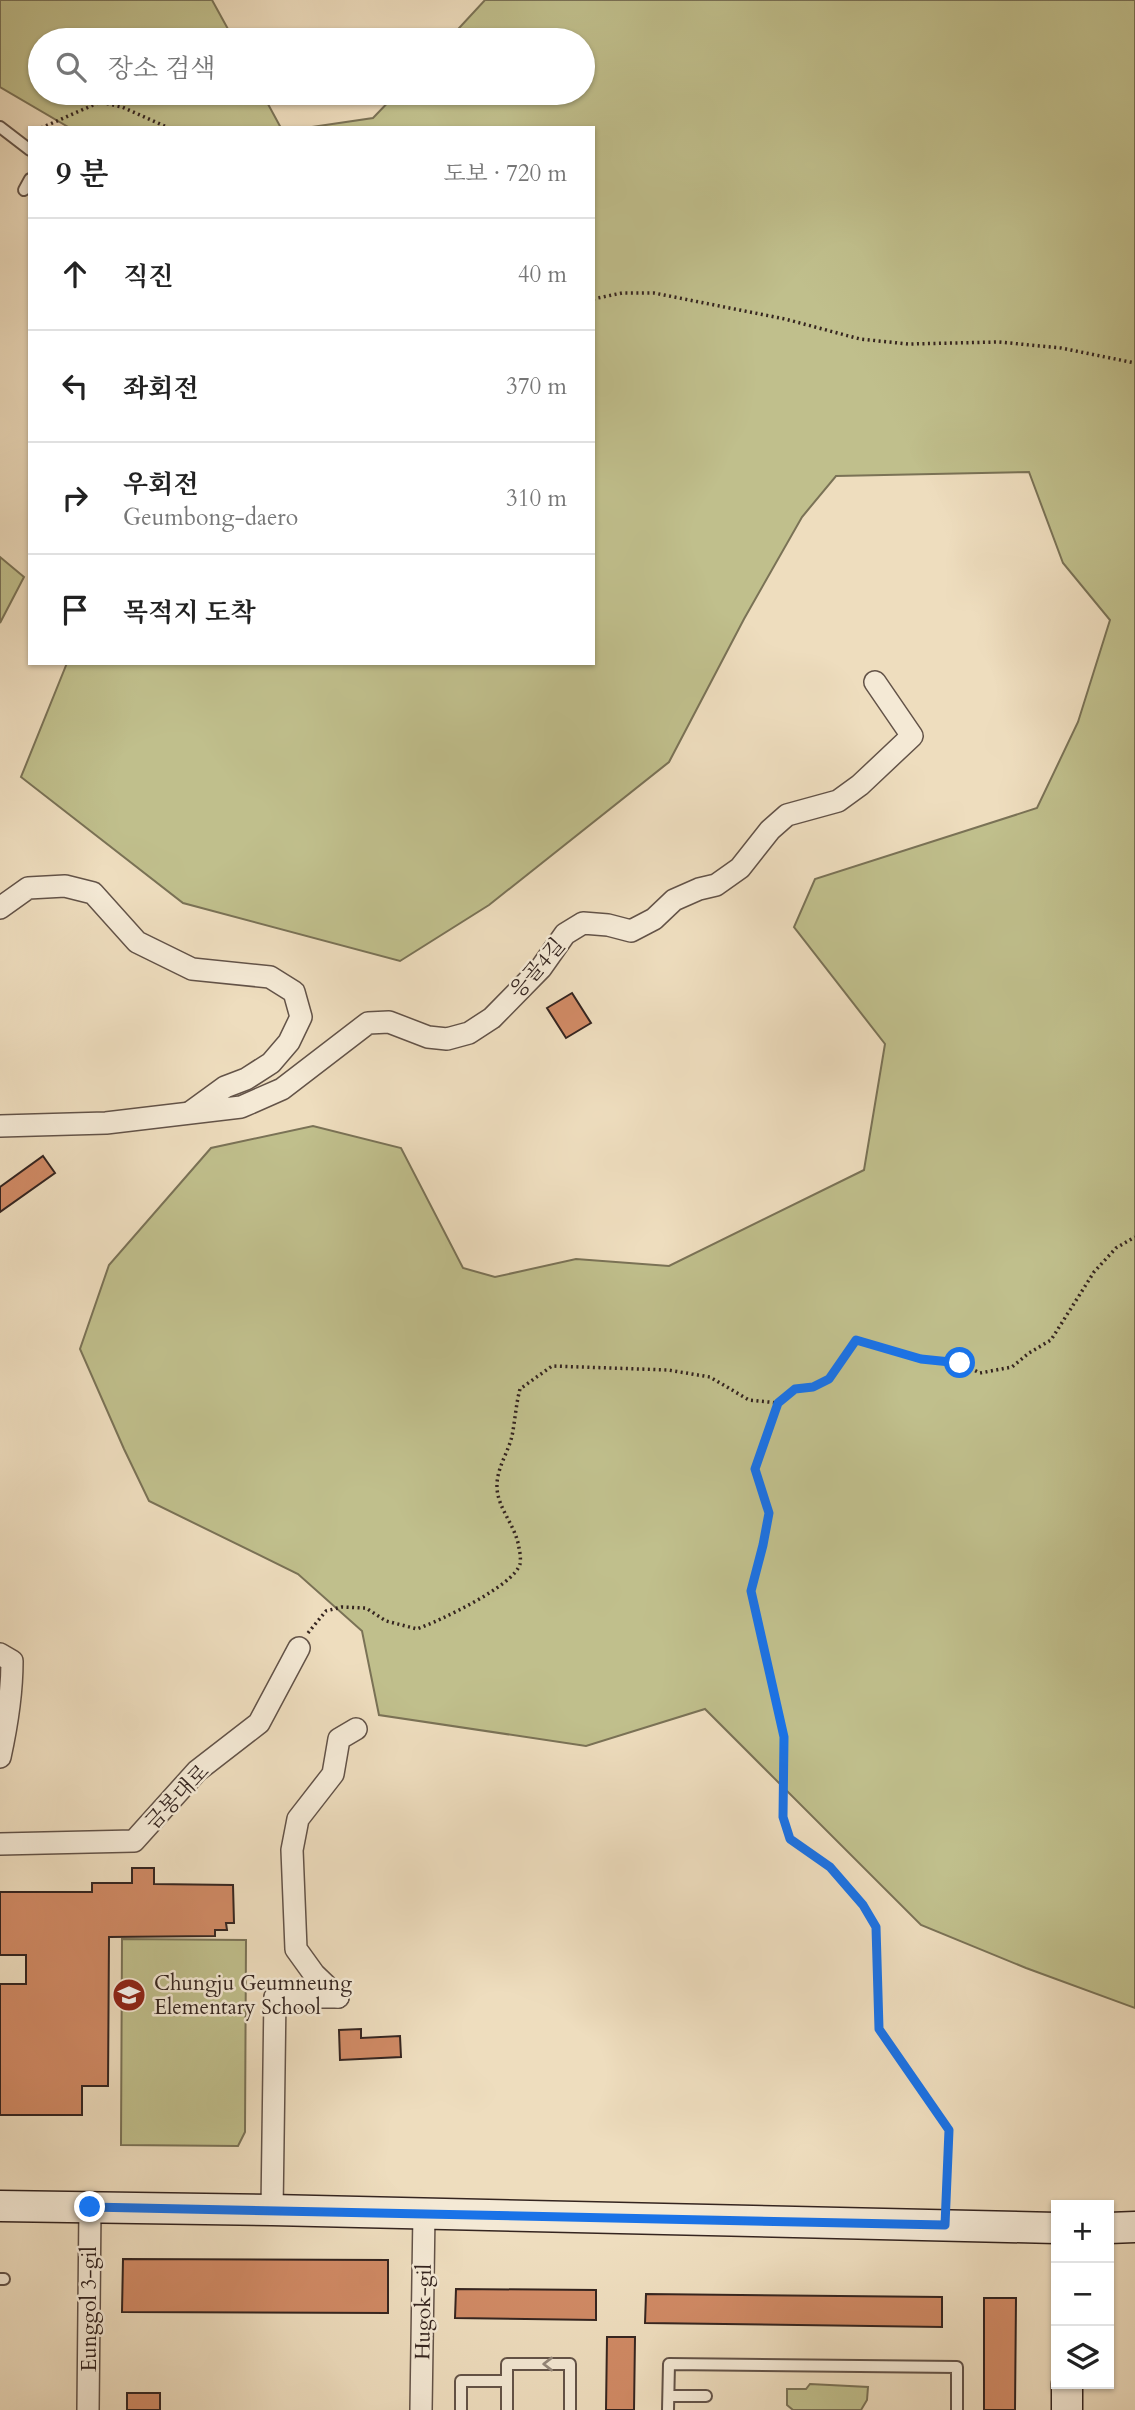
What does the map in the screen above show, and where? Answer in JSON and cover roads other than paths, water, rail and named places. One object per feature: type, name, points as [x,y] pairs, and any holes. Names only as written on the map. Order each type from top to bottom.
[{"type":"street","name":"응골4길","points":[[0,1126],[106,1123],[241,1107],[282,1089],[368,1023],[389,1021],[428,1037],[447,1039],[470,1033],[492,1018],[541,968],[565,934],[583,923],[608,925],[631,931],[654,919],[674,900],[716,885],[740,868],[770,830],[787,815],[838,801],[860,785],[912,736],[874,682]]},
{"type":"street","points":[[0,908],[28,888],[65,886],[93,893],[137,943],[192,969],[270,976],[294,992],[301,1017],[289,1042],[271,1063],[246,1079],[225,1087],[191,1113]]},
{"type":"street","name":"금봉대로","points":[[0,1844],[134,1841],[197,1772],[259,1723],[299,1648]]},
{"type":"street","points":[[0,1654],[12,1661],[12,1682],[7,1727],[0,1757]]},
{"type":"street","points":[[272,2210],[275,1997],[338,1997],[314,1974],[296,1949],[292,1850],[298,1819],[332,1774],[339,1739],[356,1729]]},
{"type":"street","points":[[0,2206],[1051,2228]]},
{"type":"street","name":"Eunggol 3-gil","points":[[88,2410],[90,2207]]},
{"type":"street","name":"Hugok-gil","points":[[421,2410],[424,2213]]},
{"type":"street","points":[[1114,2228],[1135,2227]]},
{"type":"street","points":[[1067,2389],[1067,2410]]},
{"type":"lane","points":[[0,127],[28,148]]},
{"type":"lane","points":[[23,190],[28,182]]},
{"type":"lane","points":[[507,2410],[507,2364],[570,2364],[570,2410]]},
{"type":"lane","points":[[668,2410],[669,2364],[957,2367],[957,2410]]},
{"type":"lane","points":[[461,2410],[461,2381],[507,2381]]},
{"type":"lane","points":[[669,2396],[706,2396]]},
{"type":"place","name":"Chungju Geumneung Elementary School","points":[[129,1995]]}]
